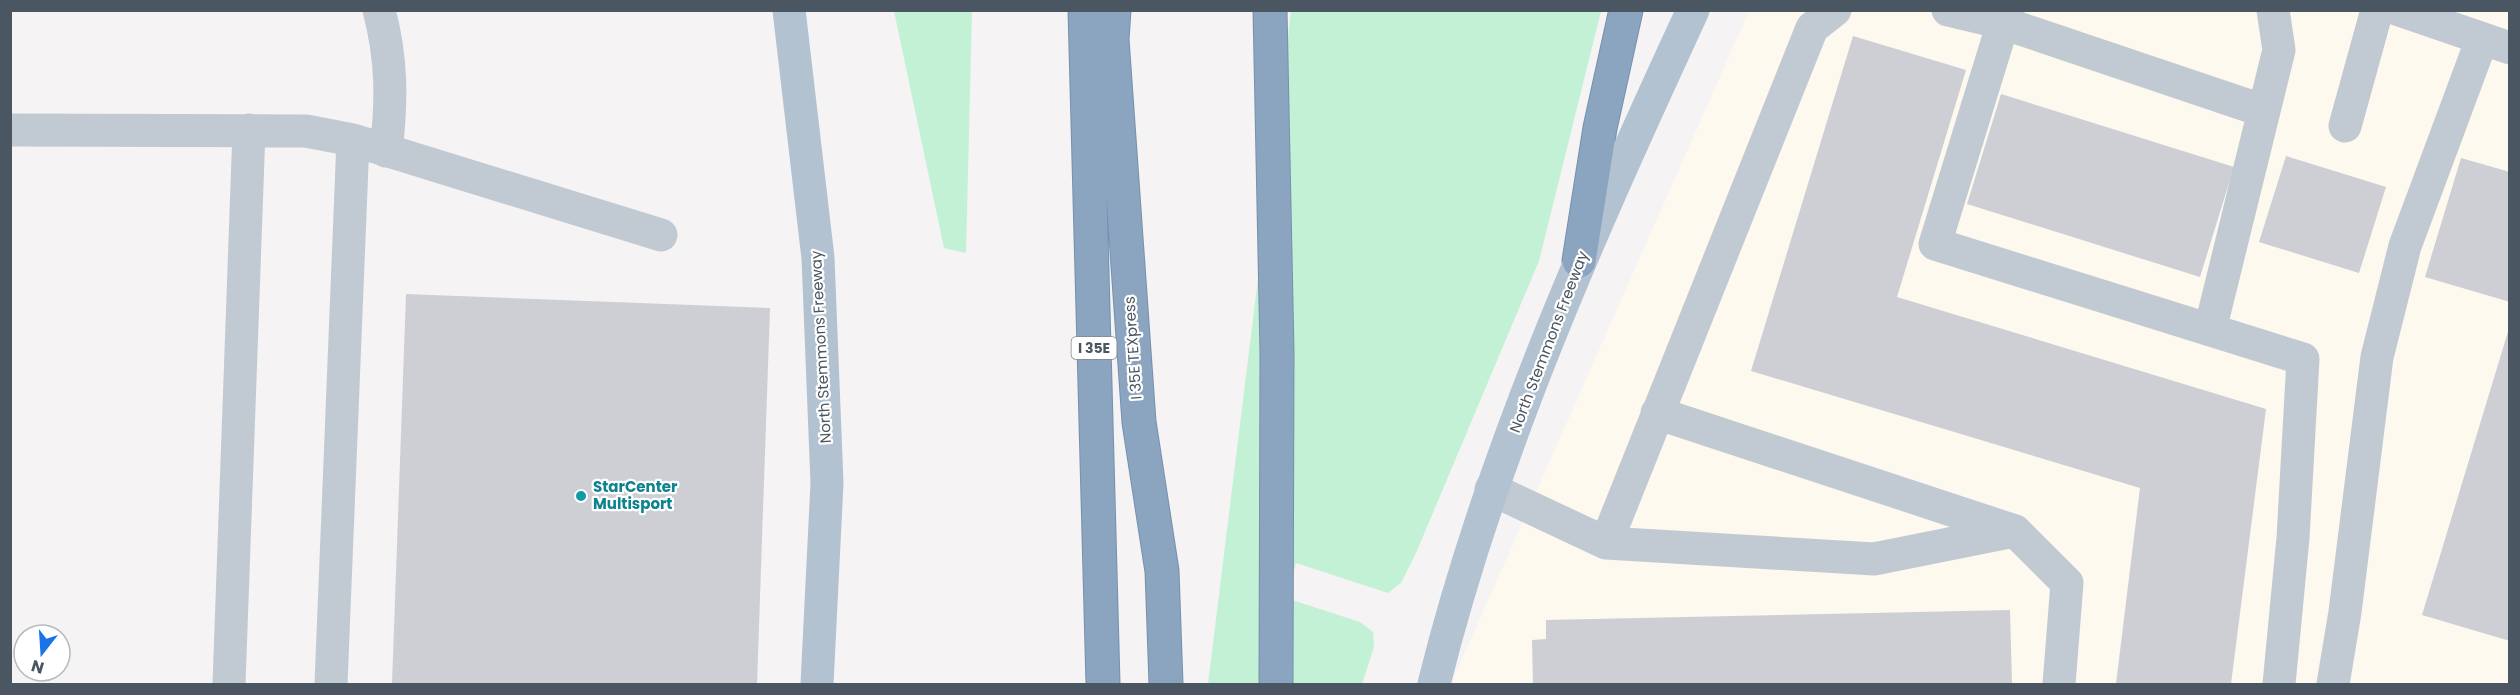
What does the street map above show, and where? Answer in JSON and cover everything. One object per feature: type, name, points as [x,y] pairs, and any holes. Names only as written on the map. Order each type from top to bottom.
[{"type":"highway","name":"I 35E","points":[[1085,10],[1103,684]]},
{"type":"highway","name":"I 35E TEXpress","points":[[1114,10],[1112,39],[1138,422],[1162,571],[1166,684]]},
{"type":"highway","points":[[1270,10],[1277,351],[1276,684]]},
{"type":"highway","points":[[1579,261],[1600,128],[1626,10]]},
{"type":"main road","name":"North Stemmons Freeway","points":[[789,10],[818,258],[827,483],[817,684]]},
{"type":"main road","name":"North Stemmons Freeway","points":[[1434,684],[1491,489],[1579,261],[1693,10]]},
{"type":"street","points":[[379,10],[388,44],[392,109],[386,151]]},
{"type":"street","points":[[1606,543],[1812,28],[1835,10]]},
{"type":"street","points":[[1948,10],[2005,17],[2264,111]]},
{"type":"street","points":[[2210,330],[2279,50],[2273,10]]},
{"type":"street","points":[[2345,126],[2377,10]]},
{"type":"street","points":[[2333,684],[2345,612],[2377,357],[2405,246],[2496,44],[2398,10]]},
{"type":"street","points":[[2005,17],[1935,243],[2303,359],[2293,538],[2279,684]]},
{"type":"street","points":[[10,130],[306,131],[353,140],[661,234]]},
{"type":"street","points":[[229,684],[249,130]]},
{"type":"street","points":[[331,684],[353,140]]},
{"type":"street","points":[[1657,413],[2015,531],[2067,584],[2059,684]]},
{"type":"street","points":[[1491,489],[1606,543],[1874,559],[2015,531]]},
{"type":"shaded area","points":[[1749,11],[2509,11],[2509,684],[1451,684]]},
{"type":"green space","points":[[894,11],[972,11],[966,253],[944,248]]},
{"type":"green space","points":[[1291,11],[1601,11],[1539,261],[1416,553],[1401,583],[1388,593],[1296,563],[1286,598],[1360,622],[1373,632],[1374,647],[1362,684],[1208,684]]},
{"type":"building","points":[[1853,36],[1966,70],[1897,297],[2266,409],[2231,684],[2116,684],[2140,488],[1751,371]]},
{"type":"building","points":[[2001,94],[2234,167],[2200,277],[1967,204]]},
{"type":"building","points":[[2286,156],[2386,187],[2359,273],[2259,242]]},
{"type":"building","points":[[2461,158],[2510,172],[2510,302],[2425,277]]},
{"type":"building","name":"StarCenter Multisport","points":[[406,294],[770,308],[757,684],[392,684]]},
{"type":"building","points":[[2510,325],[2510,641],[2422,615]]},
{"type":"building","points":[[2010,610],[2012,684],[1533,684],[1532,640],[1546,639],[1546,620]]},
{"type":"place","name":"StarCenter Multisport","points":[[581,496]]}]
